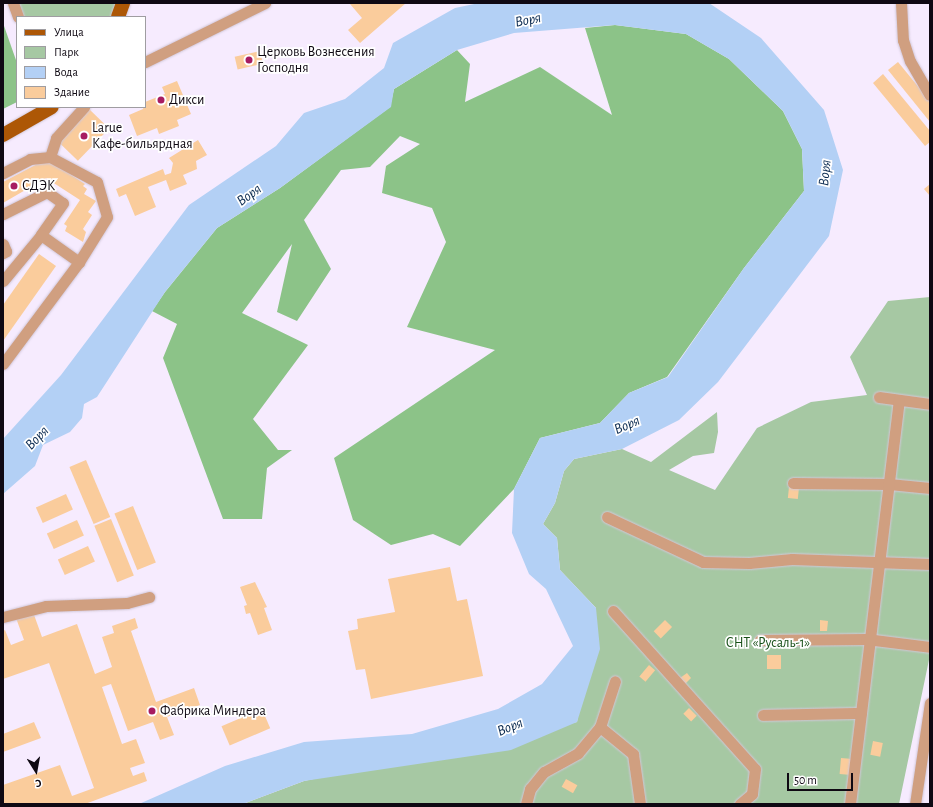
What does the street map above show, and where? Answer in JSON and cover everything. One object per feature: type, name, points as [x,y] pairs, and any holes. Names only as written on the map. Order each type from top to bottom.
[{"type":"main road","points":[[118,16],[123,3]]},
{"type":"main road","points":[[3,134],[50,108]]},
{"type":"street","points":[[13,3],[18,16]]},
{"type":"street","points":[[146,61],[252,6],[265,3]]},
{"type":"street","points":[[901,3],[903,40],[910,61],[930,95]]},
{"type":"street","points":[[50,157],[56,138],[83,108]]},
{"type":"street","points":[[3,173],[30,158],[50,157],[97,182],[107,217],[79,262],[3,364]]},
{"type":"street","points":[[3,214],[48,192],[63,203],[41,235],[3,281]]},
{"type":"street","points":[[41,235],[79,262]]},
{"type":"street","points":[[3,244],[6,251],[3,253]]},
{"type":"street","points":[[879,397],[930,404]]},
{"type":"street","points":[[850,804],[899,400]]},
{"type":"street","points":[[793,483],[889,484],[930,488]]},
{"type":"street","points":[[607,517],[703,562],[748,563],[792,559],[930,564]]},
{"type":"street","points":[[3,617],[46,606],[127,603],[149,597]]},
{"type":"street","points":[[613,611],[755,769],[752,794],[740,804]]},
{"type":"street","points":[[760,640],[866,639],[930,647]]},
{"type":"street","points":[[526,804],[530,789],[544,772],[578,753],[600,727],[615,681]]},
{"type":"street","points":[[915,804],[930,703]]},
{"type":"street","points":[[763,715],[861,713]]},
{"type":"street","points":[[600,727],[633,754],[640,804]]},
{"type":"green space","points":[[13,3],[123,3],[123,16],[16,16],[16,18],[13,18]]},
{"type":"green space","points":[[3,23],[16,60],[16,102],[3,109]]},
{"type":"green space","points":[[615,25],[686,34],[729,59],[783,111],[802,149],[804,191],[744,268],[667,377],[629,393],[600,423],[540,438],[514,489],[460,546],[433,534],[391,545],[353,520],[334,458],[495,350],[407,327],[446,242],[432,208],[382,193],[386,166],[420,144],[400,136],[370,167],[341,170],[304,220],[331,269],[297,321],[277,312],[292,244],[242,313],[308,345],[253,419],[278,450],[292,450],[267,468],[262,519],[223,519],[163,358],[177,324],[152,311],[165,292],[217,228],[280,188],[390,107],[394,89],[457,50],[470,64],[465,102],[540,67],[612,115],[585,28]]},
{"type":"green space","name":"СНТ «Русаль-1»","points":[[930,297],[930,655],[899,804],[243,804],[304,781],[577,722],[596,608],[560,570],[557,538],[543,524],[555,503],[564,471],[574,459],[622,449],[651,462],[717,412],[718,432],[714,453],[693,456],[669,470],[715,490],[757,428],[811,402],[867,395],[850,357],[888,301]]},
{"type":"water","name":"Воря","points":[[479,3],[709,3],[761,38],[824,110],[843,170],[829,236],[718,382],[679,420],[622,449],[574,459],[564,471],[555,503],[543,524],[557,538],[560,570],[596,608],[600,649],[577,722],[511,750],[304,781],[243,804],[139,804],[225,766],[304,742],[412,734],[498,709],[542,684],[573,646],[546,589],[529,574],[512,533],[514,489],[540,438],[600,423],[629,393],[668,377],[744,268],[804,191],[802,149],[783,111],[729,59],[686,34],[615,25],[514,33],[457,50],[394,89],[391,107],[280,188],[217,228],[165,292],[97,397],[84,404],[82,418],[70,432],[43,445],[35,466],[3,494],[3,439],[61,375],[189,205],[276,146],[304,113],[345,99],[384,68],[393,43],[455,8]]},
{"type":"building","points":[[406,3],[360,43],[348,30],[362,18],[350,4]]},
{"type":"building","name":"Церковь Вознесения Господня","points":[[260,51],[263,64],[238,70],[235,57]]},
{"type":"building","points":[[898,62],[930,101],[930,122],[888,70]]},
{"type":"building","points":[[883,74],[930,131],[930,142],[925,146],[873,83]]},
{"type":"building","points":[[177,81],[191,114],[177,120],[179,126],[159,134],[157,128],[137,136],[129,115],[146,108],[146,102],[165,94],[162,87]]},
{"type":"building","name":"Larue Кафе-бильярдная","points":[[89,109],[109,128],[78,161],[58,141]]},
{"type":"building","points":[[198,140],[207,155],[196,161],[197,169],[183,175],[187,184],[170,191],[166,180],[148,187],[156,207],[135,216],[126,194],[119,197],[116,189],[163,169],[165,175],[171,173],[173,163],[169,158]]},
{"type":"building","points":[[41,162],[53,163],[85,184],[83,186],[87,189],[84,194],[96,201],[88,212],[92,215],[83,229],[86,232],[83,242],[65,231],[67,226],[64,224],[80,200],[46,178],[3,203],[3,182]]},
{"type":"building","points":[[930,184],[930,196],[924,189]]},
{"type":"building","points":[[39,254],[56,266],[3,341],[3,305]]},
{"type":"building","points":[[86,460],[110,517],[94,524],[69,467]]},
{"type":"building","points":[[789,487],[799,488],[798,499],[788,498]]},
{"type":"building","points":[[66,494],[73,510],[43,523],[36,507]]},
{"type":"building","points":[[133,506],[156,563],[137,570],[114,513]]},
{"type":"building","points":[[111,519],[134,576],[117,582],[94,526]]},
{"type":"building","points":[[77,520],[84,536],[54,549],[47,533]]},
{"type":"building","points":[[88,546],[95,562],[65,575],[58,559]]},
{"type":"building","points":[[450,567],[457,601],[467,599],[483,676],[371,699],[365,669],[356,670],[348,631],[358,629],[357,619],[395,612],[388,579]]},
{"type":"building","points":[[255,582],[267,607],[264,608],[272,630],[258,635],[250,613],[246,614],[244,606],[247,605],[240,587]]},
{"type":"building","name":"Фабрика Миндера","points":[[33,612],[42,637],[77,624],[95,674],[112,667],[102,637],[114,633],[112,626],[135,618],[138,628],[131,631],[156,702],[194,688],[200,705],[167,717],[174,735],[160,740],[153,722],[128,731],[111,684],[102,687],[122,744],[136,739],[145,763],[130,768],[133,776],[144,772],[147,781],[85,804],[3,804],[3,785],[60,765],[72,796],[94,788],[49,663],[3,679],[3,631],[5,630],[11,645],[24,640],[16,618]]},
{"type":"building","points":[[665,620],[672,627],[661,638],[654,631]]},
{"type":"building","points":[[820,620],[828,621],[827,631],[820,631]]},
{"type":"building","points":[[767,655],[781,655],[781,669],[767,669]]},
{"type":"building","points":[[649,665],[655,670],[645,682],[639,676]]},
{"type":"building","points":[[687,673],[691,678],[685,684],[680,678]]},
{"type":"building","points":[[689,708],[697,716],[691,721],[683,714]]},
{"type":"building","points":[[262,709],[270,728],[230,746],[221,726]]},
{"type":"building","points":[[34,722],[41,738],[3,752],[3,734]]},
{"type":"building","points":[[873,741],[883,743],[880,757],[870,755]]},
{"type":"building","points":[[841,758],[853,759],[852,775],[840,774]]},
{"type":"building","points":[[566,779],[577,785],[573,793],[562,787]]},
{"type":"place","name":"Церковь Вознесения Господня","points":[[249,60]]},
{"type":"place","name":"Дикси","points":[[161,100]]},
{"type":"place","name":"Larue Кафе-бильярдная","points":[[84,136]]},
{"type":"place","name":"СДЭК","points":[[14,186]]},
{"type":"place","name":"Фабрика Миндера","points":[[152,711]]}]
